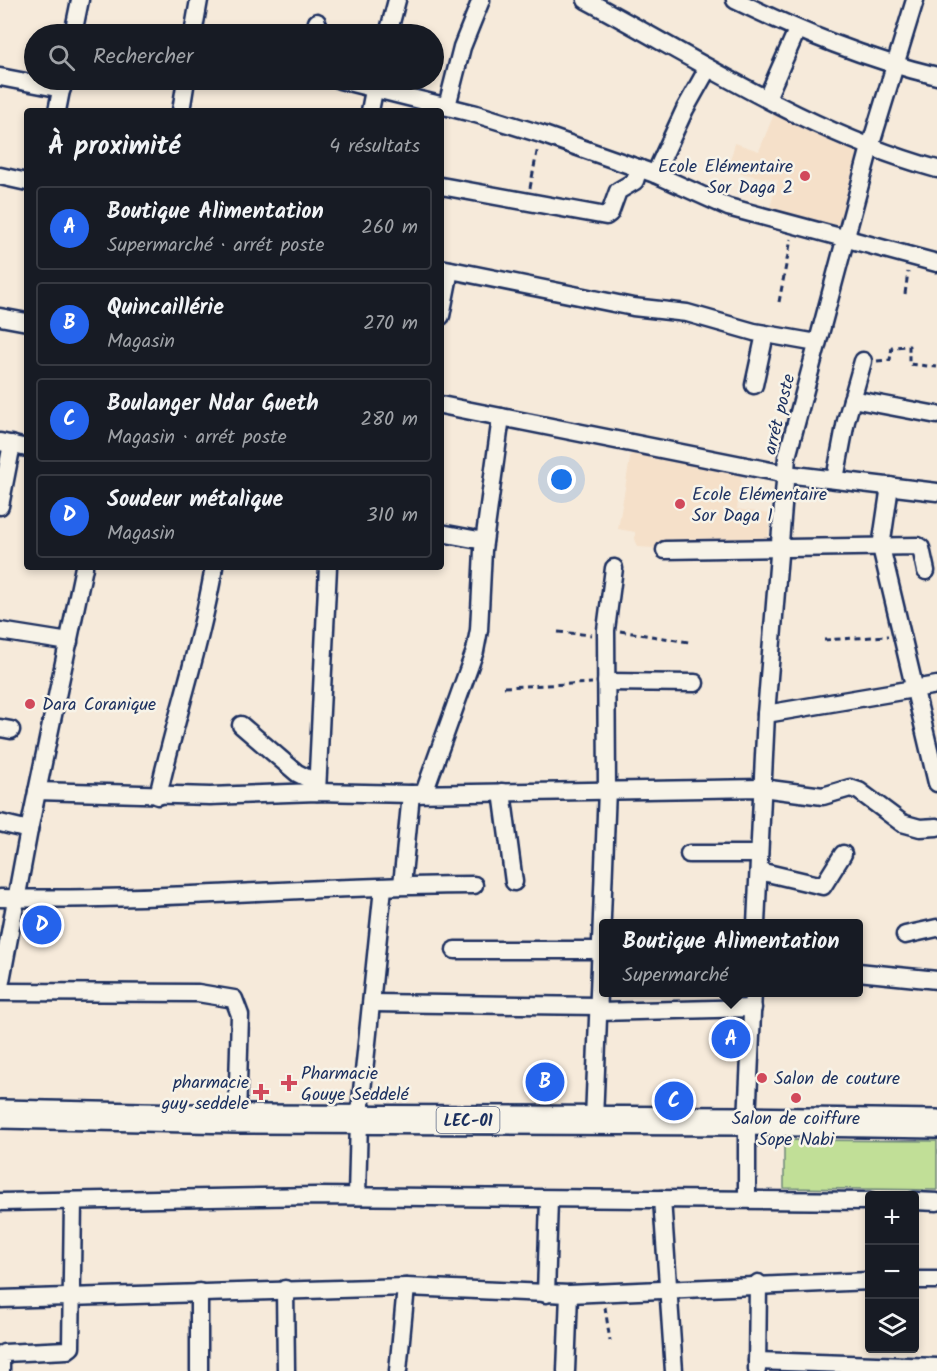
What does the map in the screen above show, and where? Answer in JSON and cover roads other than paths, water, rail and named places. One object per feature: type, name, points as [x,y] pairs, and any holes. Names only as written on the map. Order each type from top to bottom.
[{"type":"highway","name":"LEC-01","points":[[0,1114],[237,1119],[747,1120],[937,1124]]},
{"type":"street","points":[[75,24],[80,0]]},
{"type":"street","points":[[195,24],[199,0]]},
{"type":"street","points":[[391,24],[397,0]]},
{"type":"street","points":[[447,106],[462,47],[481,0]]},
{"type":"street","points":[[586,0],[766,98],[870,147],[937,169]]},
{"type":"street","points":[[735,0],[796,30],[895,66],[937,76]]},
{"type":"street","name":"arrét poste","points":[[756,919],[766,714],[787,457],[870,147],[915,0]]},
{"type":"street","points":[[766,98],[796,30]]},
{"type":"street","points":[[444,187],[608,215],[618,191],[647,171],[708,68]]},
{"type":"street","points":[[0,77],[24,80]]},
{"type":"street","points":[[58,108],[62,90]]},
{"type":"street","points":[[181,108],[184,90]]},
{"type":"street","points":[[371,108],[374,90]]},
{"type":"street","points":[[397,90],[541,134],[647,171],[720,204],[845,240],[937,263]]},
{"type":"street","points":[[0,177],[24,181]]},
{"type":"street","points":[[445,269],[633,307],[687,313],[765,334],[817,343]]},
{"type":"street","points":[[0,316],[24,321]]},
{"type":"street","points":[[754,385],[765,334]]},
{"type":"street","points":[[834,479],[863,361]]},
{"type":"street","points":[[852,399],[937,415]]},
{"type":"street","points":[[444,406],[786,474],[937,492]]},
{"type":"street","points":[[402,885],[417,793],[475,651],[479,630],[484,542],[501,417]]},
{"type":"street","points":[[0,506],[13,445]]},
{"type":"street","points":[[890,486],[880,547],[937,783]]},
{"type":"street","points":[[444,533],[484,542]]},
{"type":"street","points":[[665,550],[920,547],[926,571]]},
{"type":"street","points":[[603,919],[607,789],[606,633],[614,568]]},
{"type":"street","points":[[0,985],[8,899],[29,830],[83,570]]},
{"type":"street","points":[[158,796],[171,738],[202,632],[213,570]]},
{"type":"street","points":[[317,788],[328,570]]},
{"type":"street","points":[[0,631],[69,642]]},
{"type":"street","points":[[606,682],[695,683]]},
{"type":"street","points":[[766,714],[937,685]]},
{"type":"street","points":[[241,725],[317,788]]},
{"type":"street","points":[[37,791],[158,796],[317,788],[417,793],[762,788],[823,796],[844,789],[855,789],[902,823],[920,828],[937,827]]},
{"type":"street","points":[[502,792],[514,882]]},
{"type":"street","points":[[0,823],[29,830]]},
{"type":"street","points":[[688,854],[759,862],[823,886],[843,854]]},
{"type":"street","points":[[8,899],[152,897],[383,888],[402,885],[474,885]]},
{"type":"street","points":[[357,1196],[359,1120],[383,888]]},
{"type":"street","points":[[905,935],[937,928]]},
{"type":"street","points":[[455,950],[599,950]]},
{"type":"street","points":[[863,973],[937,980]]},
{"type":"street","points":[[0,992],[198,993],[234,999],[240,1015],[237,1119]]},
{"type":"street","points":[[594,1120],[600,997]]},
{"type":"street","points":[[372,1003],[599,1009],[753,1000],[747,1120],[747,1198]]},
{"type":"street","points":[[0,1202],[357,1196],[549,1200],[747,1198],[865,1200]]},
{"type":"street","points":[[662,1199],[674,1371]]},
{"type":"street","points":[[546,1294],[549,1200]]},
{"type":"street","points":[[0,1337],[1,1363],[70,1349],[72,1201]]},
{"type":"street","points":[[919,1201],[937,1202]]},
{"type":"street","points":[[919,1280],[937,1280]]},
{"type":"street","points":[[0,1299],[406,1287],[546,1294],[603,1293],[667,1288],[865,1281]]},
{"type":"street","points":[[758,1284],[757,1366],[937,1367]]},
{"type":"street","points":[[398,1371],[406,1287]]},
{"type":"street","points":[[285,1289],[286,1371]]},
{"type":"street","points":[[199,1292],[200,1371]]},
{"type":"street","points":[[565,1371],[569,1293]]},
{"type":"place","name":"Ecole Elémentaire Sor Daga 2","points":[[805,176]]},
{"type":"place","name":"Ecole Elémentaire Sor Daga 1","points":[[680,504]]},
{"type":"place","name":"Dara Coranique","points":[[30,704]]},
{"type":"place","name":"Soudeur métalique","points":[[42,925]]},
{"type":"place","name":"Boutique Alimentation","points":[[731,1039]]},
{"type":"place","name":"Salon de couture","points":[[762,1078]]},
{"type":"place","name":"Quincaillérie","points":[[545,1082]]},
{"type":"place","name":"Pharmacie Gouye Seddelé","points":[[289,1083]]},
{"type":"place","name":"pharmacie guy seddele","points":[[261,1092]]},
{"type":"place","name":"Salon de coiffure Sope Nabi","points":[[796,1098]]},
{"type":"place","name":"Boulanger Ndar Gueth","points":[[674,1101]]}]
